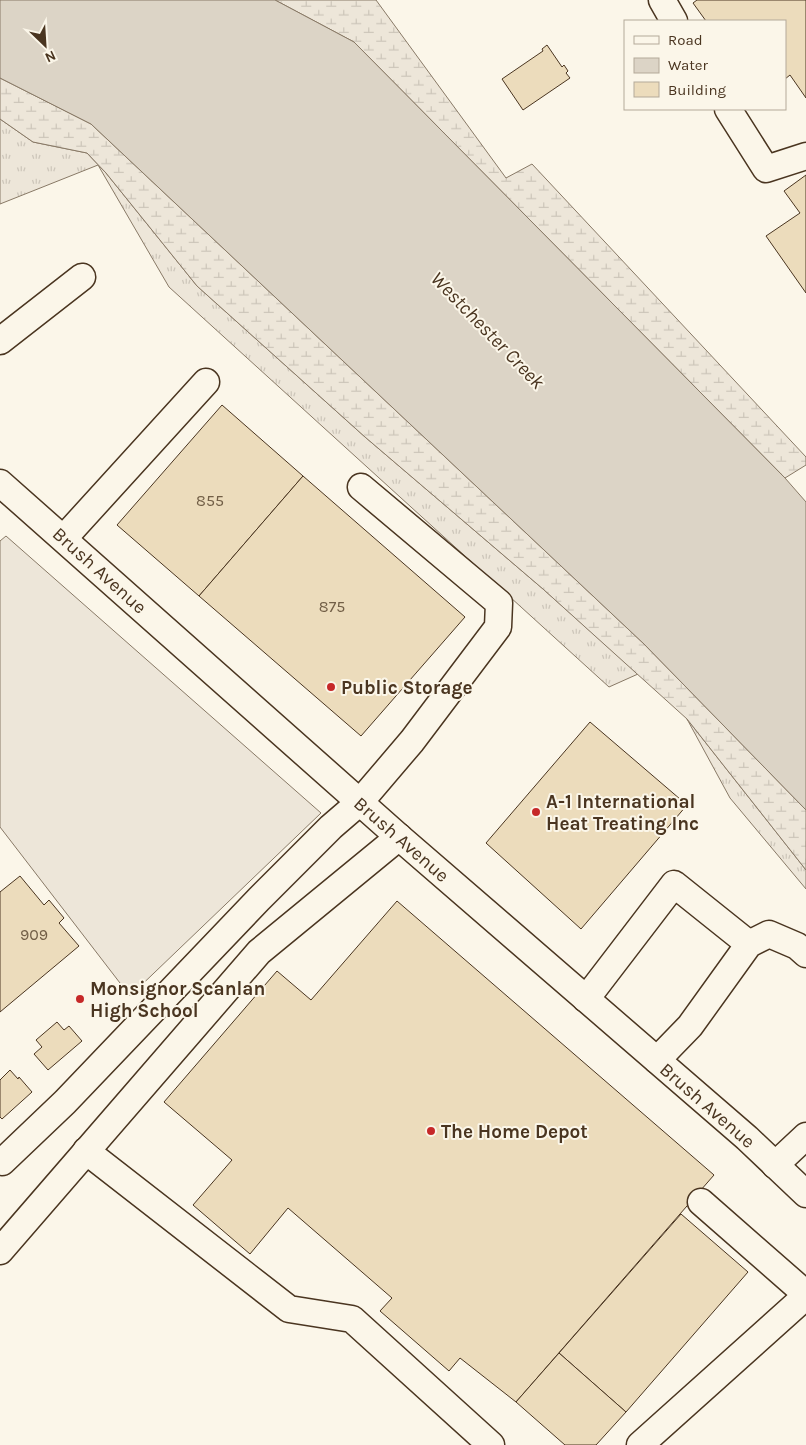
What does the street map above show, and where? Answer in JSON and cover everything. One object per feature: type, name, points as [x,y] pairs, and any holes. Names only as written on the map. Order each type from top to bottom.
[{"type":"street","points":[[662,0],[673,20]]},
{"type":"street","points":[[729,110],[766,169],[806,156]]},
{"type":"street","points":[[0,341],[82,277]]},
{"type":"street","points":[[64,538],[206,382]]},
{"type":"street","name":"Brush Avenue","points":[[0,483],[399,837],[657,1060],[806,1194]]},
{"type":"street","points":[[0,1160],[2,1162],[64,1102],[259,900],[332,827],[360,802],[412,741],[498,627],[499,603],[361,486]]},
{"type":"street","points":[[0,1251],[259,952],[399,837]]},
{"type":"street","points":[[586,999],[674,884],[748,944]]},
{"type":"street","points":[[657,1060],[690,1026],[748,944],[769,934],[797,946],[806,954]]},
{"type":"street","points":[[775,1165],[806,1136]]},
{"type":"street","points":[[86,1151],[289,1309],[352,1319],[491,1445]]},
{"type":"street","points":[[640,1445],[806,1295],[701,1202]]},
{"type":"green space","points":[[275,0],[376,0],[506,178],[532,164],[806,457],[806,465],[785,478],[354,42]]},
{"type":"green space","points":[[0,78],[91,124],[644,644],[806,810],[806,870],[687,719],[543,589],[365,437],[197,286],[106,173],[87,153],[33,142],[0,119]]},
{"type":"green space","points":[[0,119],[33,142],[87,153],[106,173],[197,286],[365,437],[543,589],[638,674],[609,687],[169,287],[98,165],[0,204]]},
{"type":"green space","name":"Monsignor Scanlan High School","points":[[6,536],[321,813],[130,996],[0,827],[0,541]]},
{"type":"green space","points":[[687,719],[806,870],[806,889],[730,798]]},
{"type":"water","name":"Westchester Creek","points":[[0,0],[275,0],[354,42],[785,478],[806,502],[806,810],[644,644],[91,124],[0,78]]},
{"type":"building","points":[[697,0],[806,0],[806,98],[790,75],[786,78],[786,20],[705,20],[693,3]]},
{"type":"building","points":[[547,45],[562,67],[564,65],[568,71],[566,73],[570,78],[523,110],[502,79],[543,51],[542,49]]},
{"type":"building","points":[[806,175],[806,293],[766,236],[800,213],[784,191]]},
{"type":"building","points":[[222,405],[303,476],[199,596],[117,525]]},
{"type":"building","points":[[303,476],[465,617],[361,736],[199,596]]},
{"type":"building","points":[[590,722],[687,805],[581,929],[486,843]]},
{"type":"building","points":[[20,876],[44,905],[49,900],[64,918],[59,923],[79,946],[0,1012],[0,892]]},
{"type":"building","name":"The Home Depot","points":[[397,901],[714,1175],[516,1402],[460,1358],[449,1371],[380,1311],[392,1298],[288,1208],[250,1254],[193,1205],[232,1160],[164,1102],[277,971],[311,1000]]},
{"type":"building","points":[[57,1022],[64,1030],[69,1026],[82,1041],[48,1070],[34,1054],[42,1047],[36,1040]]},
{"type":"building","points":[[10,1070],[32,1092],[2,1119],[0,1117],[0,1080]]},
{"type":"building","points":[[681,1214],[748,1272],[626,1412],[559,1353]]},
{"type":"building","points":[[559,1353],[626,1412],[596,1445],[565,1445],[516,1402]]},
{"type":"place","name":"Public Storage","points":[[331,687]]},
{"type":"place","name":"A-1 International Heat Treating Inc","points":[[536,812]]},
{"type":"place","name":"Monsignor Scanlan High School","points":[[80,999]]},
{"type":"place","name":"The Home Depot","points":[[431,1131]]}]
